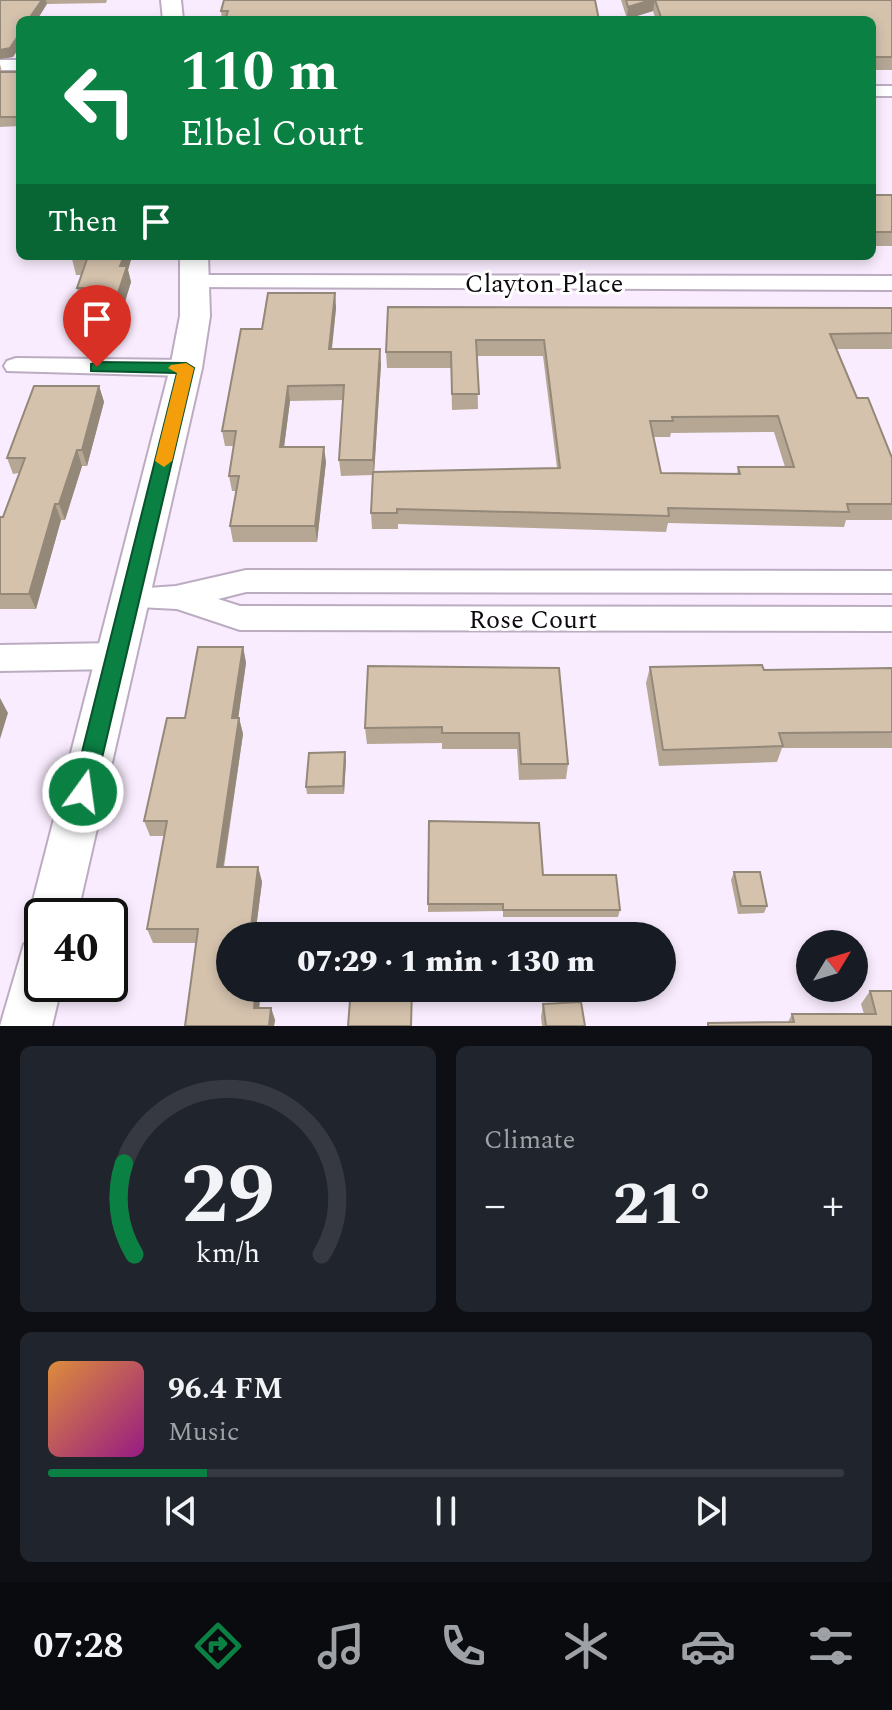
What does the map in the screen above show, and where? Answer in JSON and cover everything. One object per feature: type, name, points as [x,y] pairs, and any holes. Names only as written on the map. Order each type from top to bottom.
[{"type":"street","name":"Clayton Place","points":[[195,269],[892,283]]},
{"type":"street","points":[[57,898],[186,368],[195,316],[195,269]]},
{"type":"street","points":[[16,366],[186,368]]},
{"type":"street","name":"Rose Court","points":[[130,598],[176,598],[246,581],[892,582]]},
{"type":"street","name":"Rose Court","points":[[176,598],[240,618],[892,619]]},
{"type":"street","points":[[0,658],[116,656]]},
{"type":"street","points":[[26,1026],[32,1002]]},
{"type":"building","points":[[0,0],[42,0],[31,16],[16,16],[16,39],[10,48],[0,50]]},
{"type":"building","points":[[224,0],[595,0],[598,16],[226,16],[228,11],[221,11]]},
{"type":"building","points":[[626,0],[651,0],[628,7]]},
{"type":"building","points":[[655,0],[892,0],[892,57],[876,57],[876,16],[661,16]]},
{"type":"building","points":[[0,72],[16,72],[16,117],[0,117]]},
{"type":"building","points":[[876,195],[892,195],[892,232],[876,232]]},
{"type":"building","points":[[87,260],[122,260],[120,266],[127,266],[110,317],[72,318],[83,288],[77,288]]},
{"type":"building","points":[[268,293],[335,293],[329,349],[380,349],[373,460],[339,460],[344,385],[288,386],[280,447],[324,447],[315,526],[230,526],[239,476],[229,476],[236,431],[222,431],[241,329],[262,329]]},
{"type":"building","points":[[388,307],[892,308],[892,333],[830,334],[857,398],[868,398],[892,458],[892,504],[847,504],[849,512],[668,508],[669,516],[397,509],[397,513],[371,513],[373,472],[560,468],[544,340],[476,340],[479,394],[452,394],[451,352],[386,352]],"holes":[[[778,416],[794,467],[738,467],[740,474],[661,473],[650,421],[673,421],[672,417]]]},
{"type":"building","points":[[34,386],[99,386],[82,450],[77,450],[59,504],[55,504],[29,594],[0,594],[0,517],[3,517],[25,458],[7,458]]},
{"type":"building","points":[[198,647],[243,647],[232,718],[239,718],[217,867],[258,867],[252,922],[216,922],[216,1002],[255,1002],[254,1008],[271,1008],[269,1026],[185,1026],[198,929],[147,929],[167,821],[144,821],[167,718],[185,718]]},
{"type":"building","points":[[762,665],[764,670],[892,668],[892,732],[779,733],[783,746],[663,750],[650,667]]},
{"type":"building","points":[[368,666],[559,668],[568,764],[521,764],[519,733],[442,733],[442,727],[365,728]]},
{"type":"building","points":[[345,752],[343,786],[306,787],[309,753]]},
{"type":"building","points":[[429,821],[539,823],[543,875],[616,875],[620,910],[503,910],[503,904],[428,904]]},
{"type":"building","points":[[734,872],[760,872],[767,906],[741,906]]},
{"type":"building","points":[[870,991],[892,991],[892,1026],[708,1026],[708,1023],[794,1022],[792,1014],[876,1014]]},
{"type":"building","points":[[350,1002],[412,1002],[411,1026],[348,1026]]},
{"type":"building","points":[[581,1002],[585,1026],[546,1026],[543,1004]]},
{"type":"slow traffic","points":[[164,461],[186,368],[176,368]]},
{"type":"route","points":[[83,792],[186,368],[97,367]]}]
